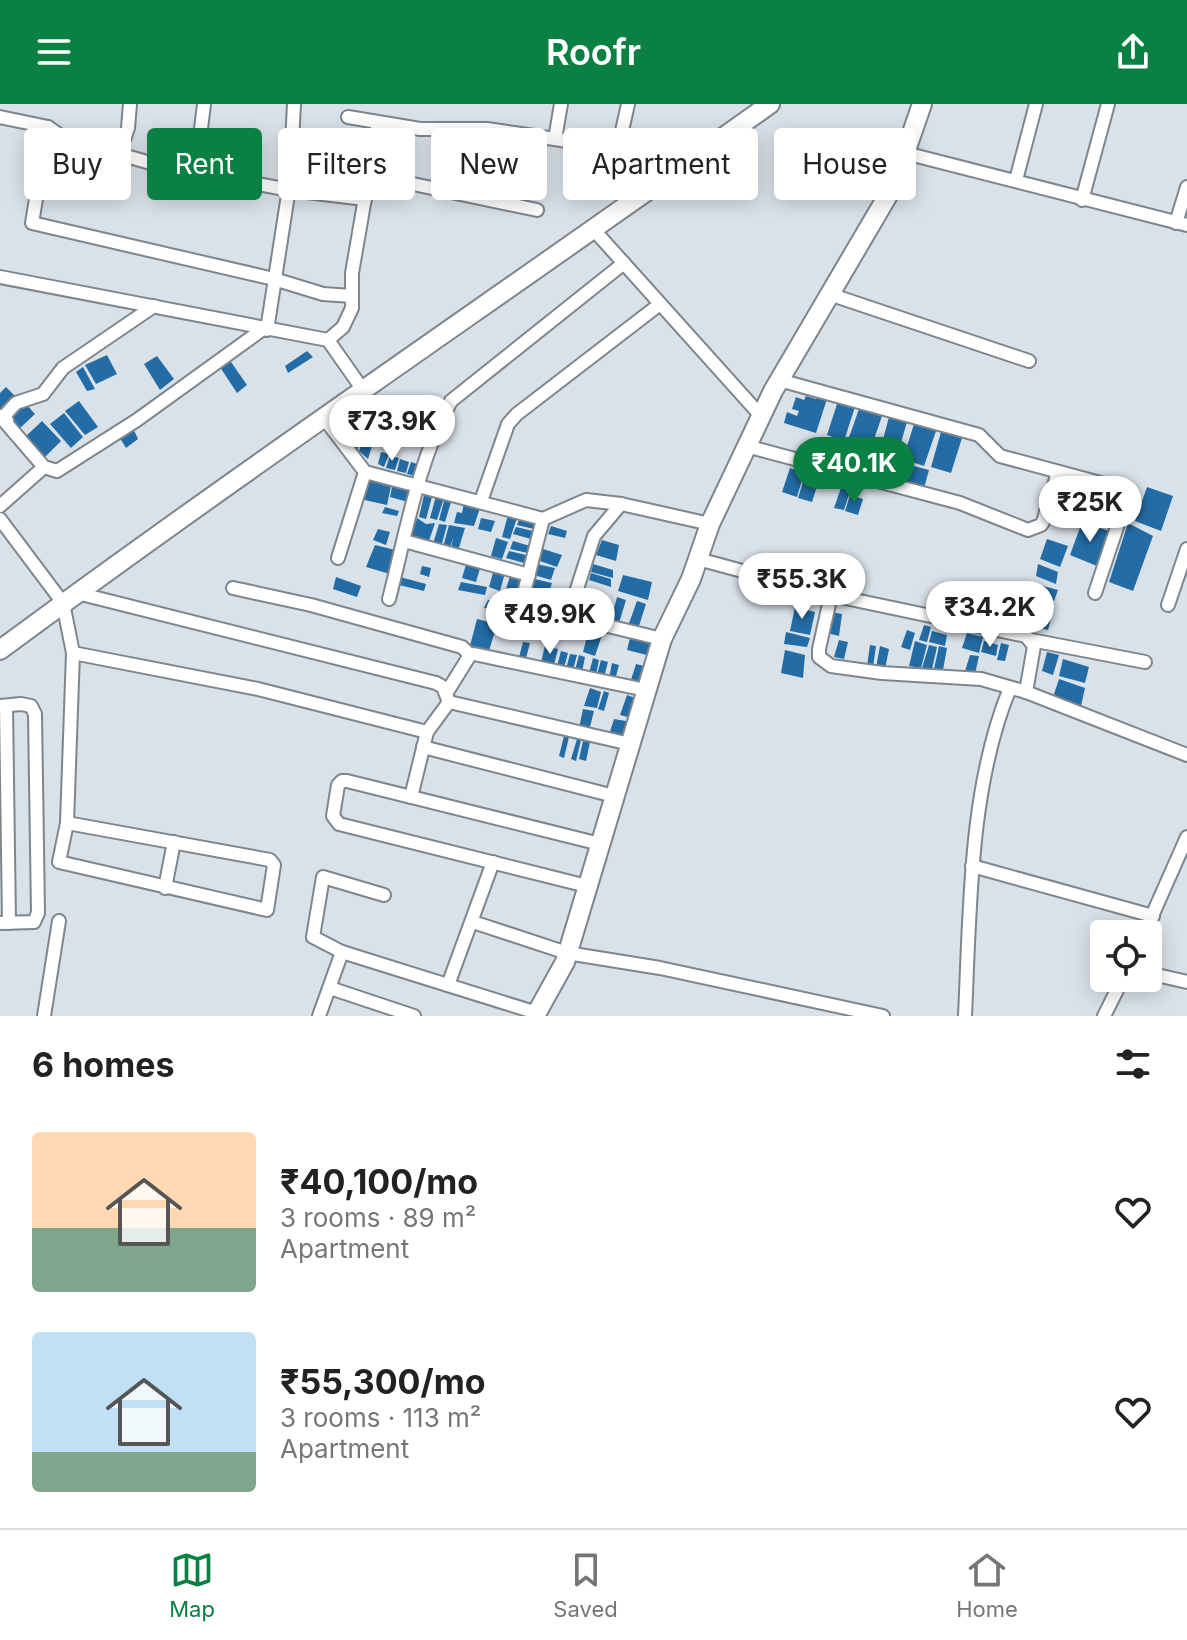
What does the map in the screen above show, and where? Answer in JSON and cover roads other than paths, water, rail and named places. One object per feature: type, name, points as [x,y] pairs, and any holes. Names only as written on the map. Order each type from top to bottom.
[{"type":"main road","points":[[0,650],[770,104]]},
{"type":"main road","points":[[914,128],[922,104]]},
{"type":"main road","points":[[536,1014],[567,953],[662,639],[679,605],[710,524],[779,380],[885,200]]},
{"type":"street","points":[[128,128],[130,104]]},
{"type":"street","points":[[201,128],[204,104]]},
{"type":"street","points":[[293,128],[294,104]]},
{"type":"street","points":[[555,139],[561,104]]},
{"type":"street","points":[[623,128],[628,104]]},
{"type":"street","points":[[1016,180],[1036,104]]},
{"type":"street","points":[[1082,200],[1108,104]]},
{"type":"street","points":[[0,117],[48,127],[32,223],[274,279],[323,294],[352,296]]},
{"type":"street","points":[[348,117],[420,129],[487,129],[563,140]]},
{"type":"street","points":[[377,128],[378,123]]},
{"type":"street","points":[[916,156],[1182,224],[1187,187]]},
{"type":"street","points":[[415,184],[537,210]]},
{"type":"street","points":[[154,306],[63,368],[43,394],[16,403],[5,415],[3,418],[44,467],[57,471],[123,429],[265,329],[287,200]]},
{"type":"street","points":[[340,356],[343,327],[352,308],[352,273],[365,200]]},
{"type":"street","points":[[594,230],[761,416]]},
{"type":"street","points":[[389,599],[418,484],[451,401],[624,263]]},
{"type":"street","points":[[0,277],[328,340],[363,390]]},
{"type":"street","points":[[829,294],[1029,361]]},
{"type":"street","points":[[481,501],[508,424],[517,414],[660,304]]},
{"type":"street","points":[[328,340],[343,327]]},
{"type":"street","points":[[779,380],[979,435],[1000,456],[1115,487],[1121,493],[1124,506],[1095,593]]},
{"type":"street","points":[[324,418],[365,472],[543,519],[586,500],[621,504],[710,524]]},
{"type":"street","points":[[746,446],[960,503],[1028,530],[1043,522],[1058,472]]},
{"type":"street","points":[[0,506],[44,467]]},
{"type":"street","points":[[338,558],[365,472]]},
{"type":"street","points":[[568,617],[594,536],[621,504]]},
{"type":"street","points":[[0,519],[70,598],[436,683],[448,697],[630,744]]},
{"type":"street","points":[[543,519],[522,604],[662,639]]},
{"type":"street","points":[[404,541],[529,575]]},
{"type":"street","points":[[1168,605],[1187,549]]},
{"type":"street","points":[[698,559],[831,595],[1026,636],[1034,646],[1026,692]]},
{"type":"street","points":[[233,588],[311,605],[462,647],[470,655],[646,690]]},
{"type":"street","points":[[831,595],[819,649],[819,657],[831,666],[882,673],[972,678],[1026,692],[1187,755]]},
{"type":"street","points":[[67,823],[270,860],[274,865],[268,905],[263,911],[59,862],[67,823],[73,653],[70,598]]},
{"type":"street","points":[[1031,640],[1145,662]]},
{"type":"street","points":[[73,653],[258,689],[427,732]]},
{"type":"street","points":[[411,797],[427,732],[470,655]]},
{"type":"street","points":[[965,1016],[972,866],[987,770],[1000,713],[1010,688]]},
{"type":"street","points":[[21,704],[31,706],[35,714],[37,917],[34,922],[5,923],[3,706],[21,704]]},
{"type":"street","points":[[423,747],[614,796]]},
{"type":"street","points":[[587,886],[339,824],[333,816],[338,785],[342,781],[600,844]]},
{"type":"street","points":[[1151,920],[1187,837]]},
{"type":"street","points":[[165,888],[174,842]]},
{"type":"street","points":[[448,985],[493,862]]},
{"type":"street","points":[[972,866],[1153,916]]},
{"type":"street","points":[[384,895],[327,876],[321,880],[313,937],[342,952],[536,1014]]},
{"type":"street","points":[[44,1016],[59,921]]},
{"type":"street","points":[[473,922],[567,953],[660,968],[883,1016]]},
{"type":"street","points":[[319,1016],[342,952]]},
{"type":"street","points":[[1162,976],[1187,982]]},
{"type":"street","points":[[330,988],[414,1016]]},
{"type":"street","points":[[1104,1016],[1116,992]]}]
